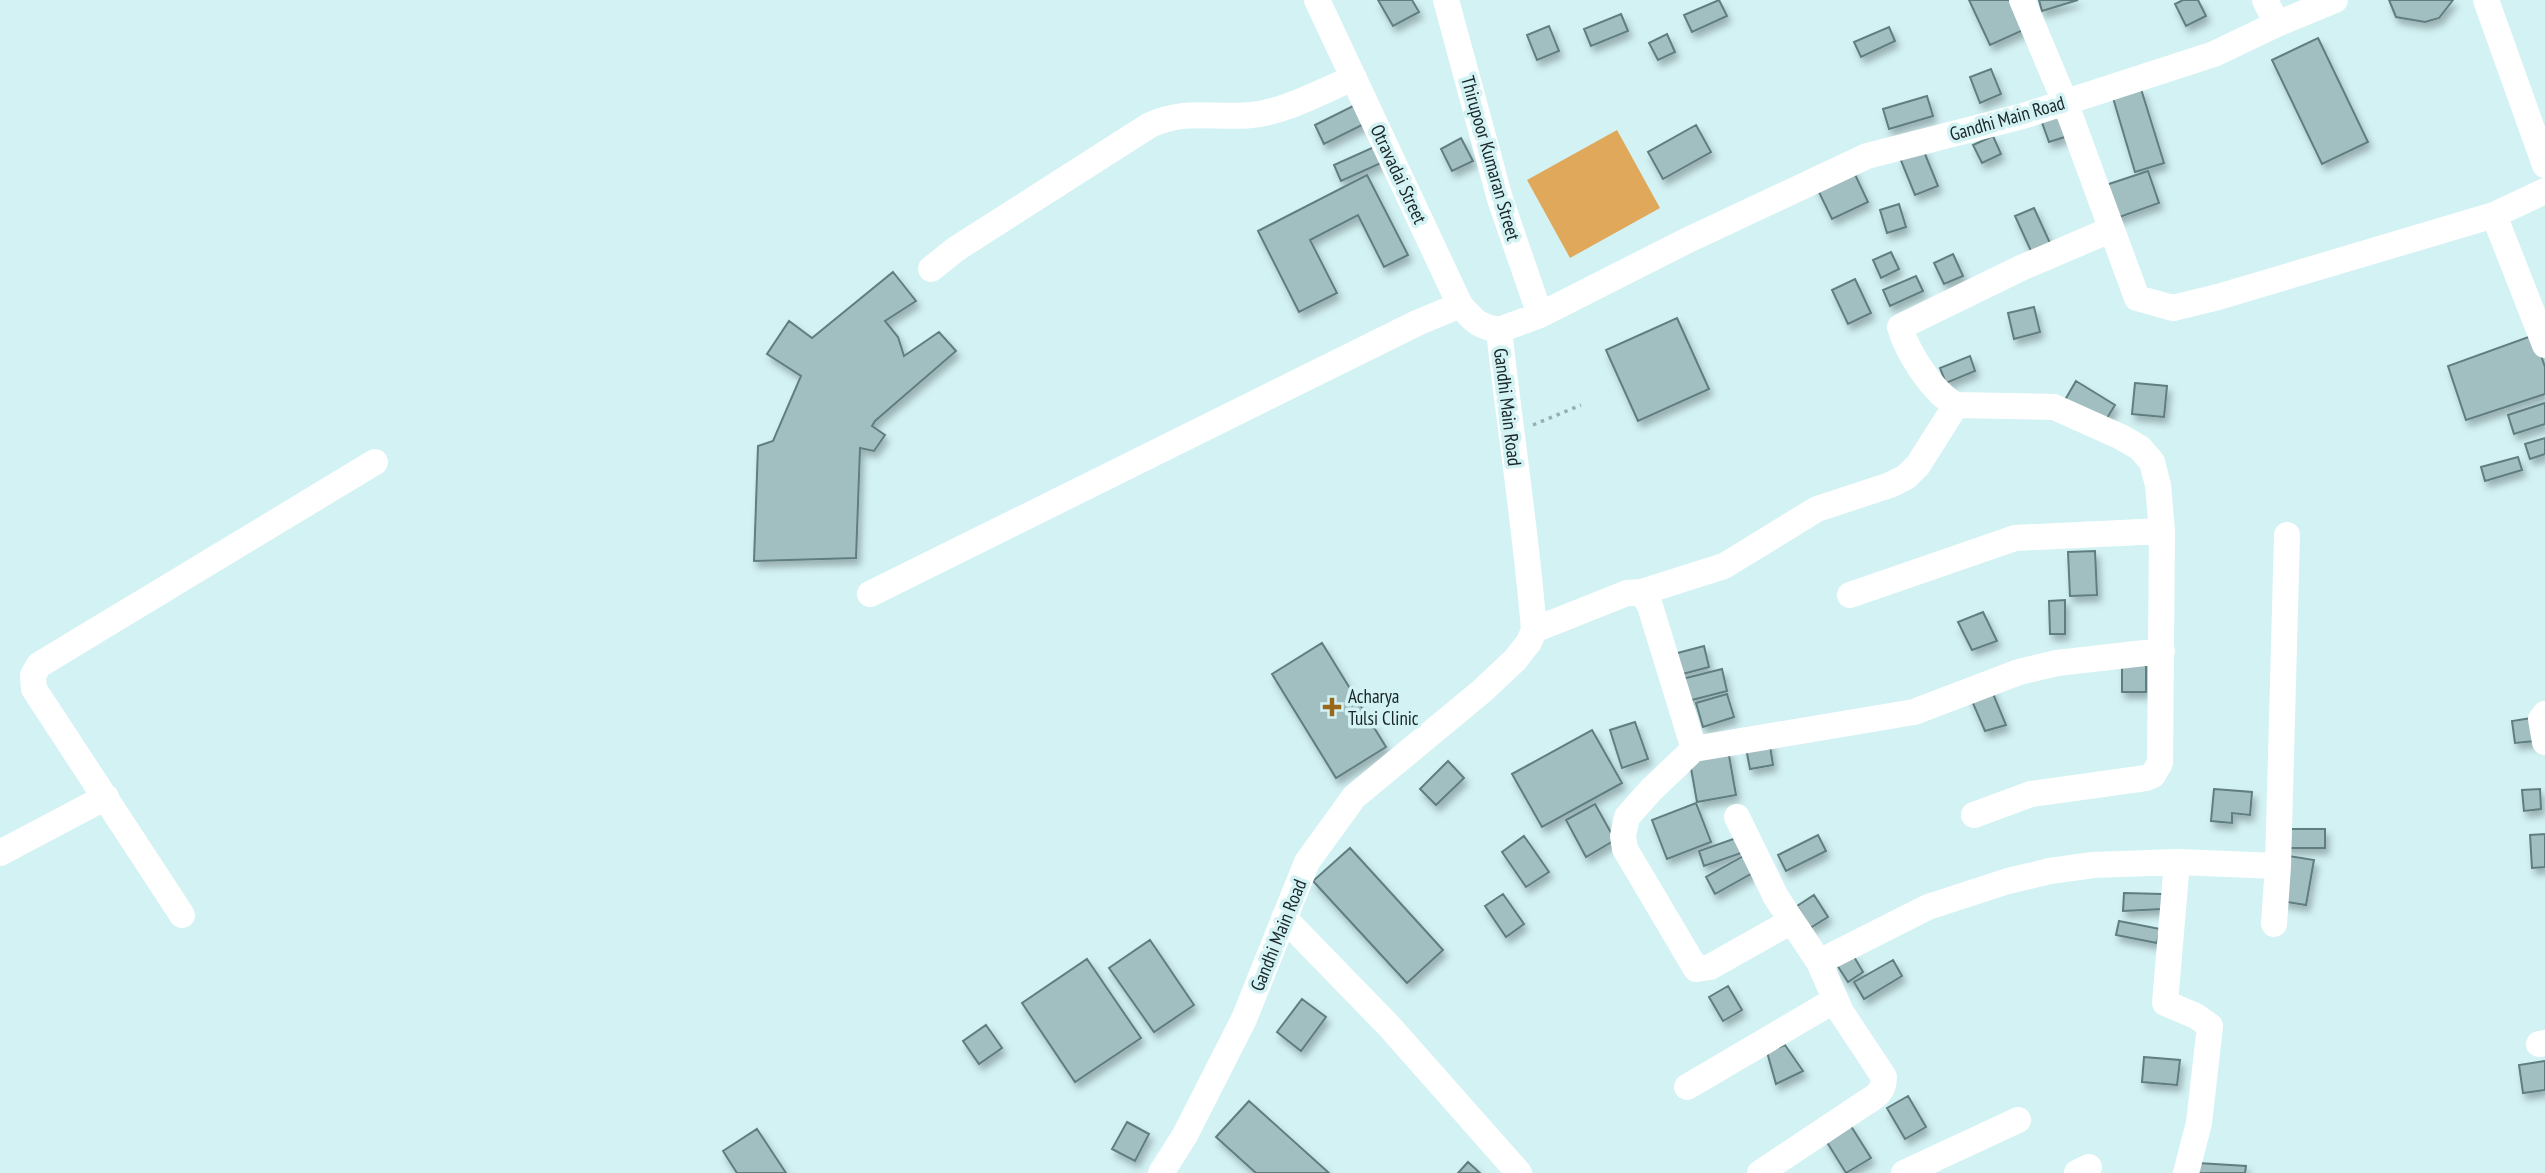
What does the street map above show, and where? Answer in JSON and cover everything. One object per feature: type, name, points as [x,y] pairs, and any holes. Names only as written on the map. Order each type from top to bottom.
[{"type":"street","name":"Otravadai Street","points":[[1317,0],[1460,305],[1482,327],[1499,330]]},
{"type":"street","points":[[2022,0],[2065,102],[2137,298],[2173,308],[2218,297],[2494,215],[2545,191]]},
{"type":"street","points":[[2265,0],[2277,24]]},
{"type":"street","name":"Gandhi Main Road","points":[[1161,1173],[1185,1135],[1244,1020],[1307,862],[1354,797],[1482,691],[1515,660],[1529,642],[1534,630],[1528,549],[1510,430],[1499,330],[1540,316],[1686,241],[1867,156],[2023,116],[2214,54],[2335,0]]},
{"type":"street","points":[[2486,0],[2545,165]]},
{"type":"street","name":"Thirupoor Kumaran Street","points":[[1450,1],[1500,199],[1540,316]]},
{"type":"street","points":[[931,269],[956,249],[1150,125],[1169,116],[1251,115],[1273,111],[1354,79]]},
{"type":"street","points":[[2494,215],[2545,345]]},
{"type":"street","points":[[1974,815],[2031,794],[2154,775],[2160,763],[2162,651],[2162,531],[2158,485],[2151,462],[2140,448],[2054,407],[1956,405],[1932,386],[1909,348],[1900,327],[2021,268],[2110,230]]},
{"type":"street","points":[[870,594],[1417,323],[1460,305]]},
{"type":"street","points":[[1534,630],[1626,593],[1642,592],[1724,566],[1817,509],[1890,485],[1906,477],[1918,465],[1956,405]]},
{"type":"street","points":[[182,915],[34,689],[33,675],[38,665],[375,462]]},
{"type":"street","points":[[1850,596],[2015,538],[2162,531]]},
{"type":"street","points":[[2274,924],[2287,535]]},
{"type":"street","points":[[1642,592],[1650,606],[1694,749]]},
{"type":"street","points":[[1790,922],[1710,967],[1696,969],[1625,849],[1623,836],[1627,817],[1694,749],[1914,712],[2018,672],[2057,663],[2162,651]]},
{"type":"street","points":[[2545,714],[2541,719],[2545,742]]},
{"type":"street","points":[[0,853],[106,797]]},
{"type":"street","points":[[1737,817],[1790,922],[1819,962],[1835,1000],[1884,1077],[1884,1086],[1872,1099],[1760,1173]]},
{"type":"street","points":[[1819,962],[1928,907],[2008,881],[2050,871],[2093,865],[2177,862],[2278,866]]},
{"type":"street","points":[[2177,862],[2165,1003],[2196,1016],[2210,1026],[2199,1123],[2186,1173]]},
{"type":"street","points":[[1284,918],[1389,1027],[1519,1173]]},
{"type":"street","points":[[1687,1087],[1835,1000]]},
{"type":"street","points":[[1904,1173],[2018,1120]]},
{"type":"path","points":[[1510,430],[1528,427],[1581,405]]},
{"type":"shaded area","points":[[1617,130],[1660,208],[1570,258],[1527,180]]},
{"type":"building","points":[[1378,0],[1412,0],[1419,12],[1393,26]]},
{"type":"building","points":[[1719,0],[1727,16],[1692,32],[1684,15]]},
{"type":"building","points":[[1969,0],[2018,0],[2030,27],[1990,45]]},
{"type":"building","points":[[2039,0],[2078,0],[2042,11]]},
{"type":"building","points":[[2183,0],[2198,0],[2206,16],[2186,26],[2175,4]]},
{"type":"building","points":[[2389,0],[2453,0],[2439,18],[2425,22],[2396,17]]},
{"type":"building","points":[[1621,14],[1628,31],[1591,46],[1584,29]]},
{"type":"building","points":[[1549,26],[1559,51],[1537,60],[1527,35]]},
{"type":"building","points":[[1889,27],[1895,41],[1861,57],[1854,42]]},
{"type":"building","points":[[1667,34],[1675,52],[1658,60],[1649,43]]},
{"type":"building","points":[[2318,38],[2368,142],[2322,164],[2272,60]]},
{"type":"building","points":[[1991,69],[2001,94],[1980,103],[1970,77]]},
{"type":"building","points":[[2141,89],[2164,163],[2135,172],[2113,98]]},
{"type":"building","points":[[1927,96],[1933,116],[1889,129],[1883,109]]},
{"type":"building","points":[[1357,104],[1366,123],[1324,144],[1315,125]]},
{"type":"building","points":[[2055,108],[2065,137],[2049,142],[2039,114]]},
{"type":"building","points":[[1696,125],[1711,152],[1663,179],[1648,152]]},
{"type":"building","points":[[1993,136],[2001,154],[1982,163],[1973,145]]},
{"type":"building","points":[[1461,138],[1473,161],[1452,171],[1441,149]]},
{"type":"building","points":[[1374,147],[1381,163],[1341,181],[1334,165]]},
{"type":"building","points":[[1923,149],[1938,186],[1915,195],[1900,158]]},
{"type":"building","points":[[1851,166],[1868,202],[1832,219],[1815,184]]},
{"type":"building","points":[[2148,171],[2159,203],[2111,220],[2100,187]]},
{"type":"building","points":[[1367,175],[1408,255],[1384,267],[1358,215],[1310,240],[1337,293],[1299,312],[1258,231]]},
{"type":"building","points":[[1899,204],[1906,227],[1887,233],[1880,210]]},
{"type":"building","points":[[2034,208],[2050,243],[2031,251],[2015,216]]},
{"type":"building","points":[[1891,252],[1899,269],[1881,278],[1873,260]]},
{"type":"building","points":[[1953,254],[1963,276],[1944,284],[1934,263]]},
{"type":"building","points":[[893,272],[916,301],[885,321],[898,337],[904,356],[939,332],[956,351],[875,421],[872,426],[885,435],[874,451],[860,448],[856,558],[754,561],[758,446],[773,441],[801,376],[767,354],[789,321],[812,338]]},
{"type":"building","points":[[1916,276],[1923,291],[1890,306],[1883,290]]},
{"type":"building","points":[[1855,279],[1871,313],[1848,324],[1832,290]]},
{"type":"building","points":[[2034,307],[2040,332],[2014,339],[2008,313]]},
{"type":"building","points":[[1677,318],[1709,389],[1638,421],[1606,350]]},
{"type":"building","points":[[2534,335],[2545,367],[2545,394],[2466,420],[2448,366]]},
{"type":"building","points":[[1970,356],[1975,371],[1946,383],[1940,368]]},
{"type":"building","points":[[2076,381],[2115,405],[2104,423],[2065,400]]},
{"type":"building","points":[[2135,383],[2167,386],[2164,417],[2132,414]]},
{"type":"building","points":[[2545,403],[2545,424],[2514,434],[2508,415]]},
{"type":"building","points":[[2545,438],[2545,454],[2530,459],[2525,444]]},
{"type":"building","points":[[2518,457],[2522,470],[2485,481],[2481,467]]},
{"type":"building","points":[[2095,551],[2097,595],[2070,596],[2068,552]]},
{"type":"building","points":[[2065,600],[2065,634],[2050,634],[2049,601]]},
{"type":"building","points":[[1983,612],[1997,641],[1972,650],[1958,622]]},
{"type":"building","points":[[1322,643],[1386,747],[1336,778],[1272,674]]},
{"type":"building","points":[[1704,646],[1709,667],[1675,676],[1670,655]]},
{"type":"building","points":[[2122,660],[2146,660],[2146,692],[2122,692]]},
{"type":"building","points":[[1722,669],[1727,691],[1688,701],[1682,679]]},
{"type":"building","points":[[1989,684],[2006,725],[1985,731],[1969,694]]},
{"type":"building","points":[[1727,694],[1734,717],[1703,727],[1696,703]]},
{"type":"building","points":[[2532,718],[2535,741],[2515,743],[2512,721]]},
{"type":"building","points":[[1635,722],[1648,759],[1622,768],[1610,730]]},
{"type":"building","points":[[1592,730],[1622,783],[1542,827],[1512,774]]},
{"type":"building","points":[[1769,739],[1773,765],[1750,769],[1745,743]]},
{"type":"building","points":[[1728,750],[1736,795],[1697,802],[1689,757]]},
{"type":"building","points":[[1448,761],[1464,778],[1436,805],[1420,789]]},
{"type":"building","points":[[2214,789],[2252,792],[2250,815],[2232,813],[2232,823],[2211,821]]},
{"type":"building","points":[[2540,789],[2541,809],[2524,811],[2522,790]]},
{"type":"building","points":[[1696,803],[1711,842],[1667,859],[1652,820]]},
{"type":"building","points":[[1595,804],[1615,840],[1586,857],[1566,820]]},
{"type":"building","points":[[2284,829],[2325,829],[2325,848],[2284,848]]},
{"type":"building","points":[[2545,834],[2545,867],[2532,868],[2530,835]]},
{"type":"building","points":[[1818,835],[1826,851],[1786,871],[1778,855]]},
{"type":"building","points":[[1524,836],[1549,872],[1526,887],[1502,852]]},
{"type":"building","points":[[1739,837],[1744,852],[1704,866],[1699,851]]},
{"type":"building","points":[[1350,848],[1443,950],[1407,983],[1313,881]]},
{"type":"building","points":[[1747,854],[1756,871],[1715,894],[1706,877]]},
{"type":"building","points":[[2289,856],[2314,860],[2306,905],[2281,901]]},
{"type":"building","points":[[2124,893],[2162,894],[2162,909],[2123,911]]},
{"type":"building","points":[[1503,894],[1524,924],[1506,937],[1485,906]]},
{"type":"building","points":[[1814,895],[1828,917],[1810,928],[1797,906]]},
{"type":"building","points":[[2119,921],[2160,929],[2157,943],[2116,935]]},
{"type":"building","points":[[1150,940],[1194,1005],[1154,1032],[1109,968]]},
{"type":"building","points":[[1853,955],[1863,972],[1848,982],[1837,965]]},
{"type":"building","points":[[1087,959],[1141,1038],[1075,1082],[1022,1003]]},
{"type":"building","points":[[1893,960],[1902,976],[1864,999],[1854,982]]},
{"type":"building","points":[[1728,986],[1742,1010],[1723,1021],[1709,997]]},
{"type":"building","points":[[1302,999],[1326,1017],[1301,1051],[1277,1032]]},
{"type":"building","points":[[986,1025],[1002,1048],[979,1064],[963,1041]]},
{"type":"building","points":[[1785,1045],[1803,1071],[1776,1084],[1767,1052]]},
{"type":"building","points":[[2144,1057],[2180,1060],[2177,1085],[2142,1082]]},
{"type":"building","points":[[2545,1061],[2545,1090],[2523,1093],[2519,1065]]},
{"type":"building","points":[[1908,1096],[1926,1127],[1905,1139],[1887,1108]]},
{"type":"building","points":[[1249,1101],[1329,1173],[1256,1173],[1216,1137]]},
{"type":"building","points":[[1127,1122],[1149,1134],[1135,1161],[1112,1149]]},
{"type":"building","points":[[1849,1123],[1871,1158],[1846,1173],[1825,1139]]},
{"type":"building","points":[[757,1129],[786,1173],[737,1173],[723,1151]]},
{"type":"building","points":[[1468,1162],[1480,1173],[1458,1173]]},
{"type":"building","points":[[2198,1163],[2246,1166],[2245,1173],[2197,1173]]},
{"type":"place","name":"Acharya Tulsi Clinic","points":[[1332,707]]}]
